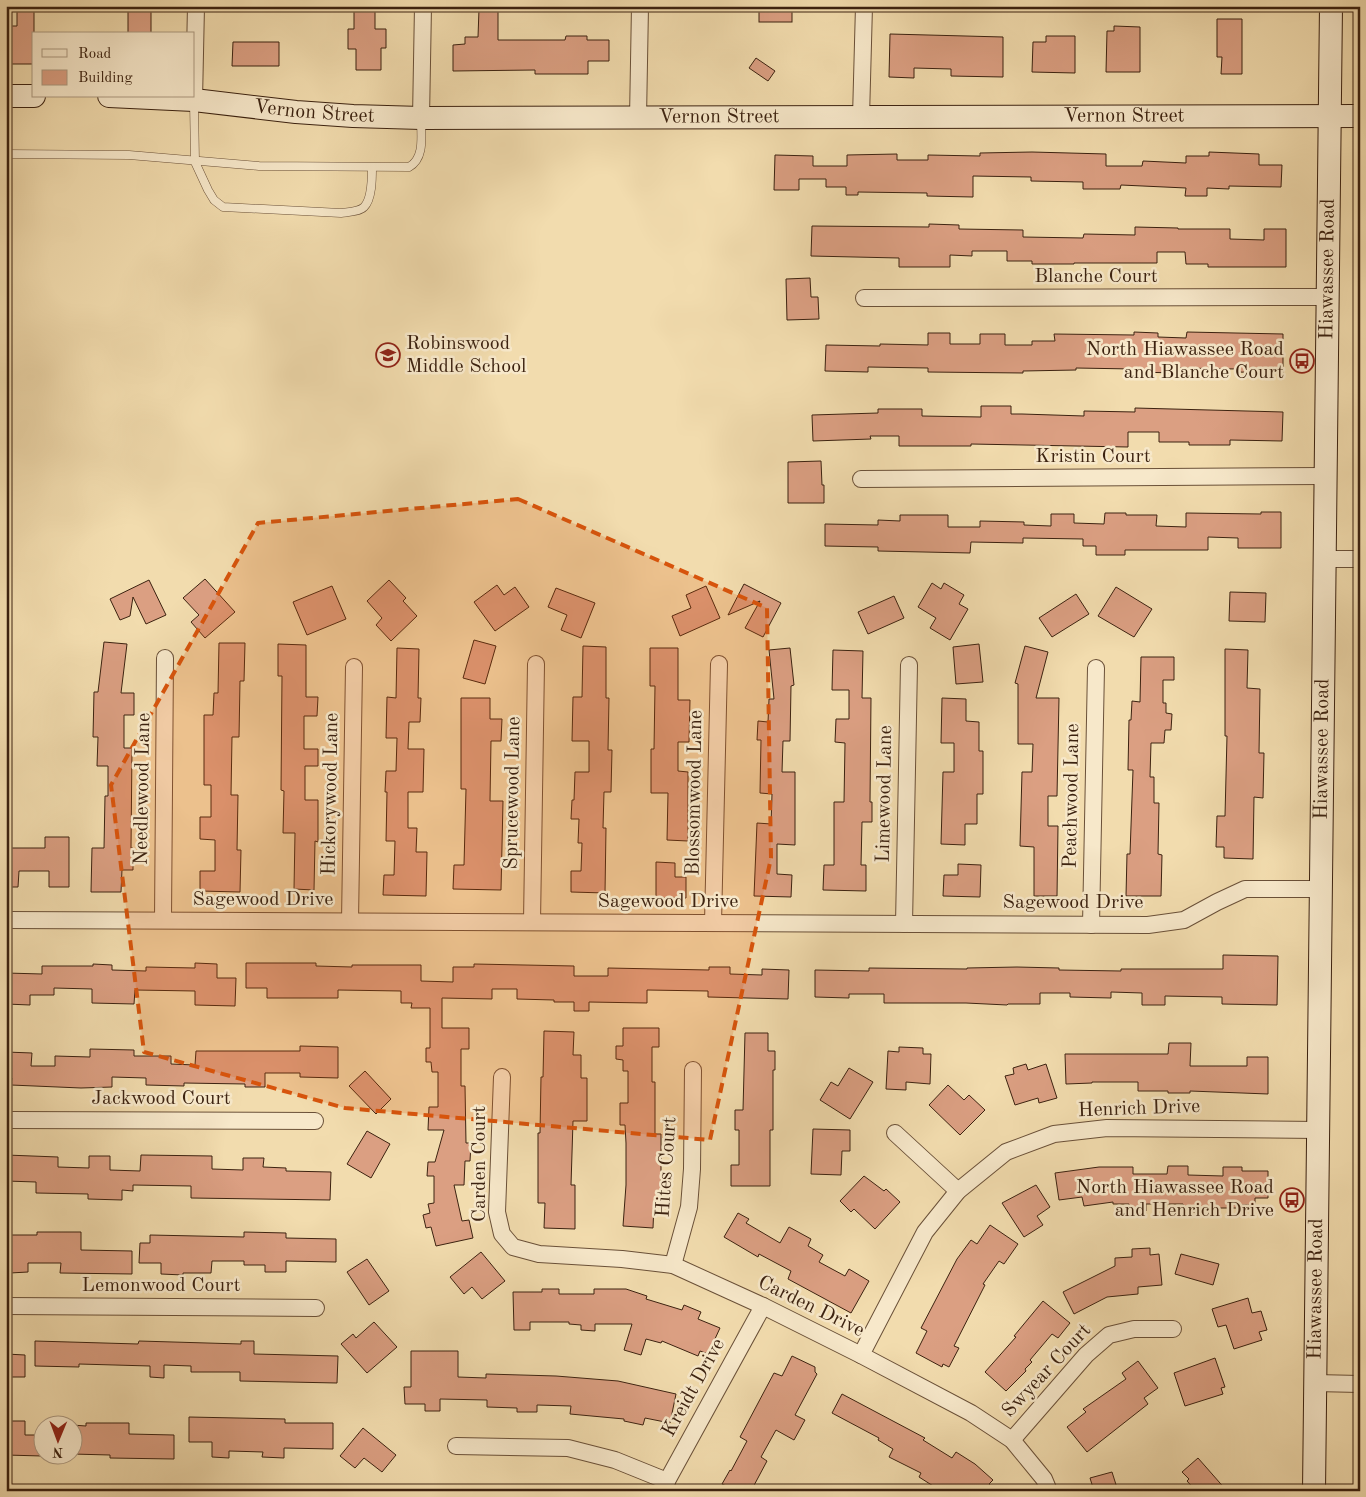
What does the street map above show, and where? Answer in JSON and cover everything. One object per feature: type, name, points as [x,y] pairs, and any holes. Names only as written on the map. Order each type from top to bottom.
[{"type":"main road","name":"Hiawassee Road","points":[[1314,1491],[1331,6]]},
{"type":"main road","points":[[6,96],[32,96]]},
{"type":"main road","name":"Vernon Street","points":[[152,98],[194,100],[296,112],[421,118],[1360,116]]},
{"type":"street","points":[[195,53],[196,6]]},
{"type":"street","points":[[421,118],[423,6]]},
{"type":"street","points":[[638,118],[640,6]]},
{"type":"street","points":[[860,117],[864,6]]},
{"type":"street","name":"Blanche Court","points":[[864,298],[1327,298]]},
{"type":"street","name":"Kristin Court","points":[[861,479],[1325,476]]},
{"type":"street","points":[[1325,559],[1360,559]]},
{"type":"street","name":"Needlewood Lane","points":[[163,920],[165,658]]},
{"type":"street","name":"Sprucewood Lane","points":[[532,922],[536,664]]},
{"type":"street","name":"Blossomwood Lane","points":[[713,923],[719,664]]},
{"type":"street","name":"Limewood Lane","points":[[904,924],[909,665]]},
{"type":"street","name":"Hickorywood Lane","points":[[350,922],[354,667]]},
{"type":"street","name":"Peachwood Lane","points":[[1091,925],[1096,668]]},
{"type":"street","name":"Sagewood Drive","points":[[6,920],[1148,925],[1184,920],[1245,889],[1321,889]]},
{"type":"street","name":"Hites Court","points":[[673,1265],[689,1207],[693,1070]]},
{"type":"street","name":"Carden Court","points":[[502,1077],[497,1212],[502,1234],[513,1247]]},
{"type":"street","name":"Jackwood Court","points":[[6,1120],[315,1121]]},
{"type":"street","name":"Henrich Drive","points":[[861,1355],[925,1232],[958,1191],[1006,1152],[1054,1134],[1107,1128],[1319,1130]]},
{"type":"street","points":[[895,1134],[958,1191]]},
{"type":"street","name":"Carden Drive","points":[[513,1247],[538,1254],[622,1258],[673,1265],[763,1306],[971,1413],[1012,1440],[1044,1479],[1049,1491]]},
{"type":"street","name":"Lemonwood Court","points":[[6,1306],[316,1308]]},
{"type":"street","name":"Kreidt Drive","points":[[666,1486],[763,1306]]},
{"type":"street","name":"Swyear Court","points":[[1012,1440],[1086,1355],[1109,1335],[1134,1329],[1173,1328]]},
{"type":"street","points":[[1315,1383],[1360,1384]]},
{"type":"street","points":[[456,1446],[568,1448],[615,1460],[666,1486]]},
{"type":"lane","points":[[194,100],[195,162],[214,200],[223,207],[341,213],[364,208],[369,194],[372,168]]},
{"type":"lane","points":[[6,154],[129,155],[259,166],[409,167],[416,164],[421,150],[421,118]]},
{"type":"highlighted area","points":[[518,499],[767,608],[771,858],[710,1140],[345,1108],[144,1052],[111,785],[258,523]]},
{"type":"building","points":[[17,6],[34,6],[32,64],[6,64],[8,26],[17,26]]},
{"type":"building","points":[[128,6],[151,6],[151,32],[128,32]]},
{"type":"building","points":[[354,6],[375,6],[375,29],[386,29],[386,48],[381,48],[381,70],[356,70],[356,49],[348,49],[348,29],[354,29]]},
{"type":"building","points":[[759,6],[792,6],[792,22],[759,22]]},
{"type":"building","points":[[479,9],[498,9],[498,40],[565,40],[566,36],[587,36],[587,40],[609,40],[609,61],[588,61],[588,74],[535,74],[535,70],[453,71],[453,45],[465,44],[465,37],[478,37]]},
{"type":"building","points":[[1217,19],[1242,19],[1242,74],[1221,74],[1222,57],[1217,57]]},
{"type":"building","points":[[1114,26],[1140,27],[1140,72],[1106,72],[1107,31],[1114,31]]},
{"type":"building","points":[[890,34],[1003,37],[1003,77],[951,76],[951,69],[914,68],[914,78],[889,77]]},
{"type":"building","points":[[1046,36],[1075,36],[1075,73],[1032,72],[1033,42],[1046,42]]},
{"type":"building","points":[[233,42],[279,42],[279,66],[232,66]]},
{"type":"building","points":[[756,58],[775,71],[768,81],[749,68]]},
{"type":"building","points":[[1209,152],[1259,154],[1259,165],[1282,165],[1281,187],[1229,186],[1229,189],[1207,188],[1207,196],[1185,196],[1186,188],[1121,185],[1120,189],[1083,189],[1083,182],[1031,181],[1031,177],[973,176],[973,197],[927,196],[927,193],[858,192],[858,195],[846,195],[846,187],[826,187],[826,179],[799,179],[799,190],[774,190],[775,155],[813,156],[813,166],[847,166],[847,155],[897,154],[897,160],[928,160],[928,155],[980,156],[980,153],[1106,154],[1106,166],[1142,166],[1143,161],[1186,163],[1186,156],[1209,156]]},
{"type":"building","points":[[929,224],[959,225],[959,229],[1023,230],[1023,237],[1083,238],[1084,234],[1135,235],[1135,227],[1230,229],[1230,239],[1264,240],[1264,229],[1286,229],[1286,267],[1208,267],[1208,264],[1186,264],[1185,252],[1157,252],[1157,263],[1032,264],[1032,261],[1007,261],[1007,251],[972,251],[972,256],[950,255],[950,267],[899,267],[899,258],[811,256],[812,226],[929,227]]},
{"type":"building","points":[[810,278],[811,297],[818,297],[819,319],[787,320],[786,279]]},
{"type":"building","points":[[1134,332],[1158,333],[1158,337],[1186,338],[1187,332],[1283,334],[1283,373],[1237,372],[1237,369],[1180,368],[1179,373],[1133,372],[1133,369],[1076,368],[1076,370],[1023,371],[1023,373],[928,372],[928,368],[868,367],[868,372],[825,371],[826,345],[928,345],[928,333],[950,333],[950,344],[980,344],[980,334],[1005,334],[1005,345],[1032,345],[1032,341],[1055,341],[1054,334],[1134,335]]},
{"type":"building","points":[[981,406],[1011,406],[1011,414],[1084,416],[1084,411],[1135,412],[1135,408],[1283,412],[1282,441],[1230,440],[1230,445],[1189,445],[1189,442],[1159,442],[1159,432],[1128,432],[1128,447],[971,444],[971,446],[899,446],[899,436],[870,436],[871,439],[813,441],[812,415],[878,413],[878,409],[922,409],[922,416],[981,417]]},
{"type":"building","points":[[821,461],[824,503],[788,503],[788,462]]},
{"type":"building","points":[[1261,512],[1281,512],[1281,548],[1238,548],[1238,538],[1208,537],[1208,550],[1125,550],[1125,555],[1096,555],[1096,546],[1083,546],[1083,539],[1023,538],[1023,543],[971,542],[970,553],[878,551],[878,547],[825,546],[825,524],[878,525],[878,520],[900,521],[900,515],[948,515],[948,527],[980,527],[980,521],[1024,522],[1024,525],[1051,526],[1051,514],[1074,514],[1074,523],[1104,524],[1105,513],[1126,513],[1126,515],[1157,515],[1156,526],[1186,527],[1186,513],[1261,514]]},
{"type":"building","points":[[205,579],[235,612],[205,638],[191,622],[199,615],[183,598]]},
{"type":"building","points":[[149,580],[166,615],[146,624],[133,597],[130,616],[120,620],[110,599]]},
{"type":"building","points":[[389,580],[406,598],[403,601],[417,616],[391,641],[376,625],[382,618],[367,601]]},
{"type":"building","points":[[932,583],[941,589],[944,583],[964,595],[959,604],[968,609],[950,640],[930,628],[936,618],[918,607]]},
{"type":"building","points":[[744,584],[781,603],[763,637],[745,628],[760,601],[728,615]]},
{"type":"building","points":[[497,585],[504,595],[515,587],[529,607],[495,631],[474,602]]},
{"type":"building","points":[[332,586],[346,619],[307,635],[293,602]]},
{"type":"building","points":[[706,586],[720,618],[680,636],[672,616],[691,608],[686,595]]},
{"type":"building","points":[[1116,587],[1152,609],[1134,637],[1098,616]]},
{"type":"building","points":[[556,588],[595,603],[581,638],[561,630],[567,615],[548,607]]},
{"type":"building","points":[[1230,592],[1266,593],[1265,622],[1229,621]]},
{"type":"building","points":[[1076,594],[1089,614],[1052,637],[1039,618]]},
{"type":"building","points":[[894,596],[904,618],[868,634],[858,612]]},
{"type":"building","points":[[474,640],[496,646],[485,684],[463,678]]},
{"type":"building","points":[[104,642],[127,644],[121,693],[134,693],[134,715],[124,715],[124,748],[132,748],[131,848],[133,848],[133,870],[122,870],[121,892],[91,892],[92,848],[104,848],[105,796],[108,796],[108,766],[97,766],[98,737],[93,737],[94,692],[98,692]]},
{"type":"building","points":[[219,643],[245,643],[244,681],[240,681],[239,737],[232,737],[231,795],[238,795],[237,850],[241,850],[240,892],[200,891],[200,871],[215,871],[215,840],[200,839],[200,817],[211,817],[211,785],[204,785],[204,715],[213,715],[214,693],[218,693]]},
{"type":"building","points":[[278,644],[306,645],[306,697],[318,697],[317,716],[304,716],[304,749],[318,749],[318,766],[305,766],[305,800],[318,800],[318,842],[315,841],[314,890],[294,889],[295,833],[283,833],[284,791],[281,790],[282,676],[278,676]]},
{"type":"building","points":[[979,644],[983,682],[956,684],[953,647]]},
{"type":"building","points":[[583,646],[606,647],[606,698],[609,698],[608,750],[612,750],[611,792],[604,792],[603,828],[606,828],[605,893],[571,892],[571,871],[581,871],[582,843],[578,843],[579,819],[571,819],[575,772],[589,772],[589,741],[572,741],[573,697],[582,697]]},
{"type":"building","points":[[1025,646],[1048,652],[1036,698],[1059,698],[1057,796],[1048,796],[1048,826],[1058,826],[1057,896],[1034,896],[1034,847],[1020,846],[1022,772],[1032,772],[1033,744],[1018,744],[1018,684],[1015,683]]},
{"type":"building","points":[[397,648],[419,649],[418,698],[421,698],[420,722],[409,722],[408,749],[424,749],[423,792],[408,792],[408,828],[417,828],[416,852],[427,852],[426,896],[383,895],[384,875],[394,875],[395,841],[386,841],[387,792],[385,792],[386,771],[396,771],[397,738],[386,738],[387,697],[396,698]]},
{"type":"building","points":[[650,648],[678,648],[678,700],[690,700],[689,742],[678,742],[678,771],[688,772],[688,841],[667,840],[668,793],[651,793],[651,749],[654,749],[655,686],[650,686]]},
{"type":"building","points":[[790,648],[794,685],[791,686],[790,741],[783,741],[782,772],[795,772],[795,845],[777,844],[777,874],[792,875],[791,897],[754,896],[757,823],[771,824],[772,794],[760,793],[761,740],[757,740],[758,721],[768,722],[769,699],[774,699],[769,650]]},
{"type":"building","points":[[1225,649],[1248,650],[1247,688],[1260,689],[1259,753],[1264,753],[1263,798],[1254,797],[1253,859],[1224,858],[1224,847],[1216,847],[1217,816],[1225,816],[1227,736],[1225,736]]},
{"type":"building","points":[[833,650],[863,651],[862,698],[871,698],[870,802],[872,802],[872,822],[862,822],[861,865],[866,865],[866,891],[823,890],[824,865],[834,865],[834,802],[844,802],[845,743],[835,742],[836,719],[849,719],[849,690],[832,690]]},
{"type":"building","points":[[1141,657],[1174,657],[1174,680],[1163,680],[1163,703],[1166,703],[1166,713],[1172,714],[1171,730],[1165,730],[1164,743],[1151,743],[1150,777],[1154,777],[1154,803],[1159,803],[1158,854],[1162,855],[1161,896],[1126,896],[1127,854],[1130,854],[1133,770],[1128,770],[1129,720],[1131,720],[1132,701],[1140,702]]},
{"type":"building","points":[[461,698],[490,698],[490,719],[502,719],[501,741],[491,741],[490,801],[503,801],[501,890],[453,889],[454,865],[464,865],[466,789],[461,789]]},
{"type":"building","points":[[942,698],[966,699],[966,721],[979,722],[979,751],[983,751],[983,794],[977,794],[977,824],[965,824],[965,845],[941,844],[943,772],[954,772],[954,743],[941,743]]},
{"type":"building","points":[[45,837],[69,837],[69,887],[49,887],[49,871],[19,871],[18,887],[6,887],[6,848],[45,848]]},
{"type":"building","points":[[656,862],[675,863],[675,877],[686,877],[686,898],[656,898]]},
{"type":"building","points":[[958,864],[981,865],[980,897],[943,896],[944,875],[958,875]]},
{"type":"building","points":[[1223,955],[1278,956],[1277,1005],[1222,1004],[1222,997],[1165,996],[1165,1005],[1142,1005],[1142,993],[1111,992],[1111,998],[1070,997],[1070,993],[1040,993],[1040,1004],[1007,1005],[884,1003],[884,994],[849,994],[849,998],[815,997],[815,970],[869,971],[869,968],[967,969],[1017,967],[1121,971],[1121,969],[1223,969]]},
{"type":"building","points":[[195,963],[217,964],[217,978],[236,978],[235,1006],[195,1005],[195,991],[135,990],[134,1004],[92,1003],[92,989],[54,988],[54,995],[30,995],[30,1005],[6,1004],[6,973],[42,974],[42,966],[93,966],[93,964],[112,965],[112,970],[146,971],[146,967],[195,968]]},
{"type":"building","points":[[246,963],[316,963],[316,966],[352,967],[352,965],[421,965],[421,981],[453,982],[453,967],[474,967],[474,964],[574,966],[574,976],[608,976],[608,968],[709,970],[709,967],[730,967],[730,974],[762,975],[762,969],[789,970],[788,999],[708,997],[708,991],[647,990],[647,1003],[589,1002],[589,1011],[574,1011],[574,1002],[517,999],[517,989],[492,989],[492,999],[442,998],[442,1028],[469,1028],[469,1049],[461,1049],[461,1086],[465,1086],[466,1143],[471,1143],[470,1161],[465,1161],[464,1185],[454,1185],[462,1221],[469,1220],[473,1238],[436,1246],[431,1227],[426,1228],[423,1215],[430,1213],[428,1204],[434,1203],[434,1176],[427,1176],[428,1162],[435,1162],[444,1130],[428,1130],[429,1107],[438,1107],[438,1072],[432,1072],[431,1062],[426,1062],[426,1048],[430,1048],[430,1008],[411,1008],[412,1003],[401,1003],[401,991],[338,990],[338,998],[267,998],[267,988],[246,988]]},
{"type":"building","points":[[623,1028],[659,1028],[659,1047],[652,1047],[652,1082],[655,1082],[655,1134],[661,1134],[661,1184],[660,1204],[654,1204],[653,1228],[623,1226],[626,1185],[626,1143],[625,1125],[620,1125],[620,1103],[628,1103],[628,1071],[623,1071],[623,1060],[616,1059],[616,1046],[623,1046]]},
{"type":"building","points":[[544,1031],[574,1032],[573,1055],[581,1055],[581,1078],[587,1078],[587,1121],[573,1121],[571,1185],[575,1185],[575,1229],[544,1228],[545,1203],[538,1203],[538,1133],[540,1133]]},
{"type":"building","points":[[745,1033],[768,1033],[768,1051],[775,1051],[775,1070],[773,1070],[773,1130],[770,1130],[770,1186],[731,1186],[731,1165],[739,1165],[739,1130],[735,1130],[735,1110],[743,1110]]},
{"type":"building","points":[[1169,1043],[1191,1043],[1190,1066],[1247,1066],[1247,1057],[1268,1057],[1268,1094],[1138,1091],[1138,1082],[1066,1084],[1065,1054],[1168,1054]]},
{"type":"building","points":[[300,1046],[338,1047],[338,1078],[300,1077],[300,1073],[265,1073],[265,1087],[245,1087],[245,1084],[184,1083],[184,1086],[146,1085],[146,1078],[112,1077],[112,1087],[81,1088],[11,1085],[12,1078],[6,1077],[6,1052],[32,1053],[31,1066],[55,1066],[55,1056],[90,1057],[90,1049],[134,1050],[134,1056],[171,1056],[171,1064],[195,1065],[196,1051],[300,1051]]},
{"type":"building","points":[[899,1047],[923,1048],[923,1054],[931,1054],[930,1084],[906,1082],[906,1090],[886,1089],[888,1051],[899,1052]]},
{"type":"building","points":[[1026,1064],[1028,1070],[1046,1064],[1057,1098],[1039,1103],[1038,1098],[1015,1105],[1005,1076],[1014,1074],[1013,1068]]},
{"type":"building","points":[[849,1068],[873,1082],[850,1119],[820,1100],[831,1082],[838,1086]]},
{"type":"building","points":[[365,1071],[391,1099],[376,1114],[349,1086]]},
{"type":"building","points":[[948,1085],[964,1100],[969,1095],[985,1110],[960,1135],[929,1105]]},
{"type":"building","points":[[813,1129],[850,1130],[850,1151],[842,1151],[841,1175],[811,1174]]},
{"type":"building","points":[[367,1131],[390,1144],[371,1178],[347,1164]]},
{"type":"building","points":[[6,1155],[58,1157],[58,1167],[89,1168],[89,1156],[110,1156],[110,1170],[140,1171],[141,1155],[212,1156],[212,1169],[243,1170],[243,1158],[264,1158],[263,1167],[286,1168],[286,1171],[331,1172],[330,1200],[191,1198],[191,1186],[133,1185],[133,1191],[122,1190],[122,1200],[88,1199],[88,1194],[36,1193],[36,1182],[6,1181]]},
{"type":"building","points":[[1168,1166],[1188,1166],[1188,1175],[1223,1176],[1223,1167],[1242,1167],[1242,1171],[1268,1171],[1268,1198],[1255,1198],[1255,1205],[1237,1205],[1237,1208],[1203,1208],[1203,1212],[1183,1212],[1183,1204],[1146,1204],[1146,1211],[1129,1211],[1129,1204],[1113,1204],[1113,1202],[1084,1206],[1082,1197],[1059,1200],[1055,1173],[1099,1167],[1133,1167],[1133,1174],[1167,1174]]},
{"type":"building","points":[[864,1176],[884,1191],[886,1189],[900,1202],[875,1229],[854,1209],[851,1212],[840,1201]]},
{"type":"building","points":[[1036,1185],[1050,1207],[1037,1216],[1043,1225],[1024,1237],[1002,1203]]},
{"type":"building","points":[[738,1213],[749,1219],[746,1223],[780,1243],[789,1227],[811,1239],[808,1246],[823,1255],[819,1262],[845,1276],[849,1269],[869,1281],[851,1313],[788,1279],[791,1271],[759,1254],[758,1257],[724,1237]]},
{"type":"building","points":[[990,1225],[1018,1244],[1004,1264],[999,1261],[983,1284],[985,1285],[954,1346],[959,1348],[949,1367],[943,1364],[942,1367],[916,1353],[927,1331],[921,1328],[957,1259],[971,1240],[977,1244]]},
{"type":"building","points":[[37,1232],[81,1232],[81,1250],[132,1251],[132,1274],[60,1273],[61,1263],[28,1263],[28,1272],[10,1273],[10,1255],[6,1255],[6,1235],[37,1235]]},
{"type":"building","points":[[244,1232],[286,1233],[286,1238],[336,1239],[336,1262],[286,1261],[286,1272],[265,1272],[265,1265],[244,1265],[244,1261],[212,1261],[211,1273],[183,1273],[183,1275],[161,1274],[161,1263],[139,1263],[140,1243],[150,1243],[150,1235],[244,1237]]},
{"type":"building","points":[[1150,1248],[1150,1255],[1159,1254],[1162,1285],[1138,1287],[1138,1294],[1107,1297],[1074,1314],[1063,1292],[1115,1266],[1115,1258],[1132,1257],[1132,1249]]},
{"type":"building","points":[[481,1252],[505,1281],[482,1299],[472,1287],[464,1294],[450,1277]]},
{"type":"building","points":[[1181,1254],[1219,1264],[1213,1285],[1175,1274]]},
{"type":"building","points":[[367,1259],[389,1291],[369,1305],[347,1272]]},
{"type":"building","points":[[542,1289],[559,1289],[559,1294],[594,1294],[594,1289],[626,1289],[647,1296],[646,1299],[682,1310],[684,1305],[701,1312],[698,1319],[720,1328],[708,1354],[700,1351],[698,1356],[662,1341],[661,1343],[646,1339],[641,1355],[624,1350],[632,1324],[595,1324],[595,1331],[581,1330],[581,1325],[569,1324],[569,1322],[530,1322],[530,1330],[514,1330],[513,1292],[542,1292]]},
{"type":"building","points":[[1248,1298],[1252,1313],[1261,1311],[1267,1330],[1259,1332],[1262,1340],[1234,1349],[1226,1325],[1218,1327],[1212,1309]]},
{"type":"building","points":[[1043,1301],[1070,1323],[1058,1338],[1052,1334],[1030,1360],[1032,1362],[1025,1369],[1026,1371],[1006,1391],[985,1372],[1016,1337],[1014,1336]]},
{"type":"building","points":[[374,1322],[397,1347],[367,1373],[341,1344],[353,1334],[356,1338]]},
{"type":"building","points":[[35,1341],[138,1344],[139,1341],[241,1344],[241,1341],[254,1341],[254,1354],[338,1356],[337,1383],[240,1381],[240,1372],[191,1372],[191,1366],[164,1365],[164,1378],[150,1377],[150,1366],[79,1364],[79,1367],[35,1366]]},
{"type":"building","points":[[411,1351],[458,1351],[458,1377],[486,1378],[486,1374],[556,1376],[618,1381],[676,1394],[670,1423],[645,1418],[643,1425],[624,1421],[624,1419],[570,1414],[571,1406],[537,1405],[537,1412],[517,1412],[517,1408],[487,1407],[487,1400],[440,1399],[440,1411],[425,1411],[425,1404],[405,1404],[404,1387],[411,1387]]},
{"type":"building","points":[[6,1354],[25,1355],[25,1377],[6,1377]]},
{"type":"building","points":[[792,1356],[815,1367],[817,1374],[795,1415],[805,1420],[794,1440],[776,1430],[761,1457],[767,1461],[751,1491],[736,1491],[722,1484],[747,1441],[740,1437],[774,1373],[782,1376]]},
{"type":"building","points":[[1215,1358],[1225,1387],[1221,1388],[1223,1394],[1185,1406],[1174,1373]]},
{"type":"building","points":[[1138,1361],[1158,1388],[1144,1398],[1148,1404],[1087,1452],[1067,1427],[1086,1412],[1083,1409],[1126,1379],[1122,1373]]},
{"type":"building","points":[[842,1394],[925,1438],[923,1440],[952,1458],[956,1452],[975,1464],[993,1480],[989,1484],[996,1491],[941,1491],[919,1477],[921,1473],[889,1457],[893,1449],[878,1440],[879,1438],[832,1413]]},
{"type":"building","points":[[189,1417],[285,1419],[285,1423],[333,1423],[333,1449],[284,1448],[284,1458],[262,1457],[263,1452],[229,1451],[229,1458],[212,1457],[212,1442],[189,1442]]},
{"type":"building","points":[[6,1421],[25,1421],[25,1435],[32,1435],[32,1456],[6,1455]]},
{"type":"building","points":[[86,1423],[129,1423],[129,1434],[174,1435],[174,1459],[110,1458],[110,1455],[82,1454],[82,1426],[86,1426]]},
{"type":"building","points":[[363,1428],[396,1455],[382,1472],[364,1458],[355,1468],[340,1456]]},
{"type":"building","points":[[1198,1458],[1227,1491],[1196,1491],[1187,1481],[1189,1479],[1182,1472]]},
{"type":"building","points":[[1112,1472],[1118,1491],[1094,1491],[1090,1478]]},
{"type":"place","name":"Robinswood Middle School","points":[[388,355]]},
{"type":"place","name":"North Hiawassee Road and Blanche Court","points":[[1302,361]]},
{"type":"place","name":"North Hiawassee Road and Henrich Drive","points":[[1292,1200]]}]
